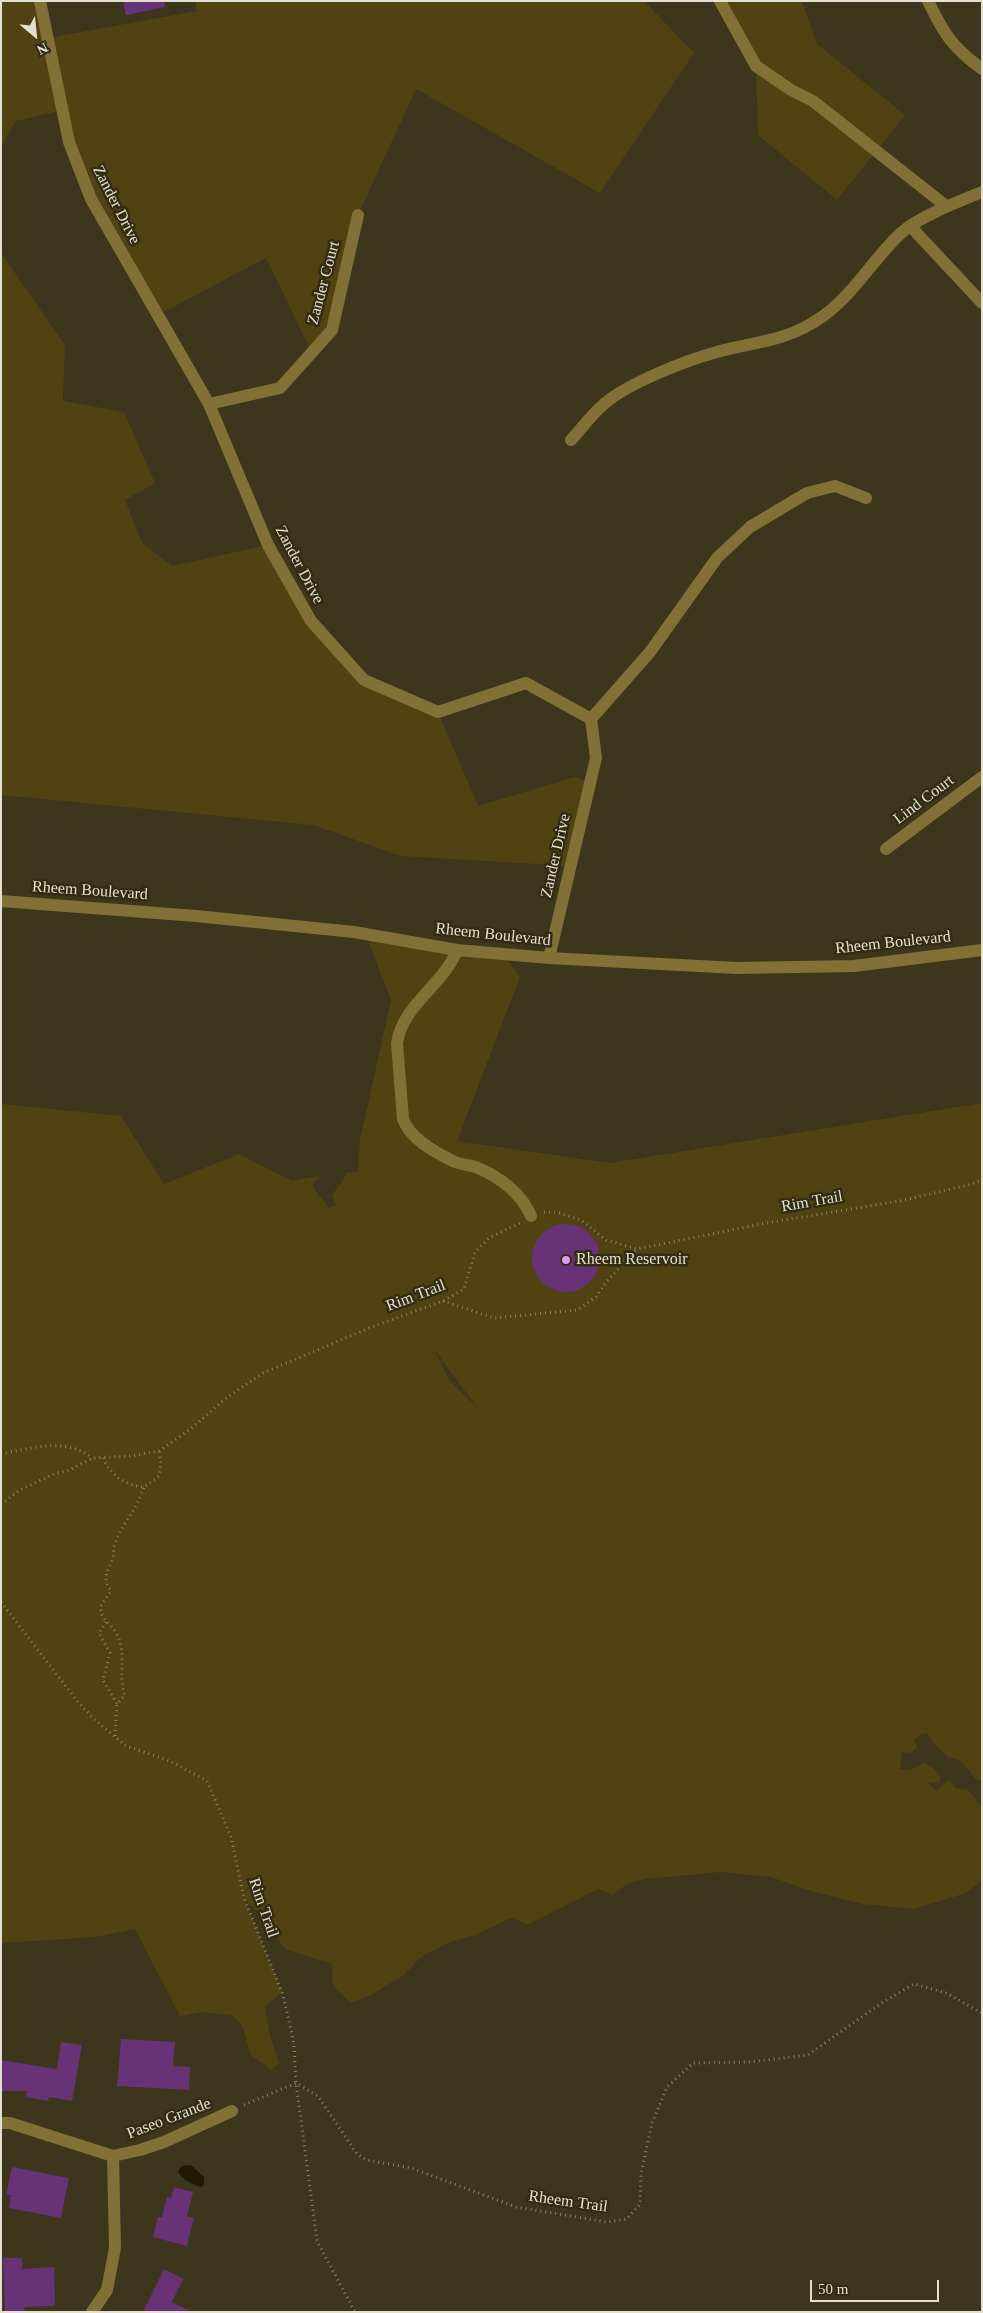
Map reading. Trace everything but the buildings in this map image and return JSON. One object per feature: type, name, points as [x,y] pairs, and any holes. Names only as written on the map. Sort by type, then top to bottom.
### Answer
[{"type":"street","name":"Zander Drive","points":[[40,1],[70,142],[91,199],[209,404],[268,545],[311,621],[364,680],[438,712],[526,683],[591,718],[596,758],[548,958]]},
{"type":"street","points":[[720,1],[756,66],[791,90],[813,101],[946,206]]},
{"type":"street","points":[[928,1],[945,36],[961,54],[982,70]]},
{"type":"street","points":[[571,440],[605,403],[644,380],[719,351],[756,345],[788,335],[815,322],[844,300],[902,232],[946,206],[982,192]]},
{"type":"street","name":"Zander Court","points":[[209,404],[280,388],[332,330],[358,215]]},
{"type":"street","points":[[911,227],[982,304]]},
{"type":"street","points":[[591,718],[650,652],[717,558],[750,527],[807,493],[835,486],[866,498]]},
{"type":"street","name":"Lind Court","points":[[886,849],[982,777]]},
{"type":"street","name":"Rheem Boulevard","points":[[1,901],[216,918],[354,932],[457,950],[548,958],[736,968],[844,966],[982,950]]},
{"type":"street","points":[[457,950],[451,965],[404,1019],[398,1033],[397,1043],[403,1119],[406,1129],[417,1139],[456,1162],[478,1168],[504,1183],[524,1201],[531,1216]]},
{"type":"street","name":"Paseo Grande","points":[[1,2124],[10,2123],[113,2156],[164,2142],[232,2111]]},
{"type":"street","points":[[92,2312],[107,2290],[115,2248],[113,2156]]},
{"type":"path","name":"Rim Trail","points":[[1,1504],[20,1490],[93,1458],[132,1456],[159,1451],[193,1427],[225,1398],[263,1373],[378,1324],[443,1302],[464,1289],[475,1252],[489,1238],[513,1228],[531,1216],[544,1212],[559,1213],[580,1220],[606,1240],[637,1249],[774,1221],[900,1201],[982,1180]]},
{"type":"path","points":[[443,1302],[494,1318],[577,1310],[596,1297],[606,1282],[637,1249]]},
{"type":"path","points":[[1,1454],[52,1444],[82,1449],[93,1458]]},
{"type":"path","points":[[117,1704],[125,1695],[121,1684],[123,1659],[117,1633],[102,1618],[100,1607],[111,1591],[106,1584],[106,1569],[113,1558],[114,1545],[139,1504],[144,1487],[158,1476],[161,1464],[159,1451]]},
{"type":"path","points":[[103,1458],[117,1477],[129,1486],[144,1487]]},
{"type":"path","name":"Rim Trail","points":[[1,1602],[78,1702],[114,1736],[126,1746],[170,1761],[207,1781],[231,1836],[244,1898],[282,1992],[294,2045],[296,2083],[317,2241],[355,2312]]},
{"type":"path","points":[[106,1622],[99,1633],[110,1653],[103,1680],[117,1704],[114,1736]]},
{"type":"path","name":"Rheem Trail","points":[[296,2083],[318,2096],[357,2154],[367,2160],[411,2168],[516,2207],[607,2222],[627,2219],[640,2204],[641,2174],[652,2124],[667,2087],[693,2063],[749,2062],[808,2055],[883,2002],[914,1984],[946,1993],[982,2013]]},
{"type":"path","points":[[232,2111],[296,2083]]},
{"type":"shaded area","points":[[1,1],[40,1],[48,38],[197,11],[195,1],[644,1],[694,53],[600,193],[416,89],[358,215],[332,330],[312,353],[266,258],[158,315],[91,199],[63,110],[16,121],[1,146]]},
{"type":"shaded area","points":[[720,1],[802,1],[817,44],[905,115],[837,200],[758,135],[756,66]]},
{"type":"shaded area","points":[[1,253],[65,345],[63,401],[124,412],[155,483],[125,500],[142,543],[172,566],[268,545],[311,621],[364,680],[438,712],[478,806],[575,777],[590,782],[570,866],[401,856],[313,825],[1,795]]},
{"type":"shaded area","points":[[366,935],[503,954],[520,977],[457,1141],[610,1163],[982,1103],[982,1781],[976,1779],[961,1761],[948,1757],[934,1744],[927,1733],[919,1735],[914,1740],[917,1747],[911,1753],[902,1752],[900,1769],[910,1770],[924,1763],[933,1767],[941,1777],[939,1784],[934,1782],[928,1783],[936,1791],[949,1780],[955,1788],[968,1790],[982,1807],[982,1881],[963,1894],[914,1909],[862,1904],[811,1891],[771,1877],[721,1872],[645,1879],[627,1884],[613,1895],[598,1889],[527,1925],[513,1917],[475,1935],[450,1942],[421,1957],[404,1975],[371,1995],[351,2003],[333,1987],[332,1964],[285,1949],[262,1916],[245,1900],[282,1992],[265,2006],[269,2032],[279,2063],[271,2070],[250,2054],[243,2027],[232,2015],[202,2012],[180,2016],[135,1929],[95,1937],[1,1943],[1,1104],[121,1116],[164,1184],[239,1154],[292,1181],[319,1176],[313,1186],[329,1208],[336,1206],[332,1195],[346,1173],[358,1171],[360,1140],[391,1000]],"holes":[[[436,1352],[477,1407],[450,1381]]]},
{"type":"shaded area","points":[[191,2165],[204,2177],[202,2187],[188,2182],[178,2172],[181,2166]]},
{"type":"place","name":"Rheem Reservoir","points":[[566,1260]]}]
